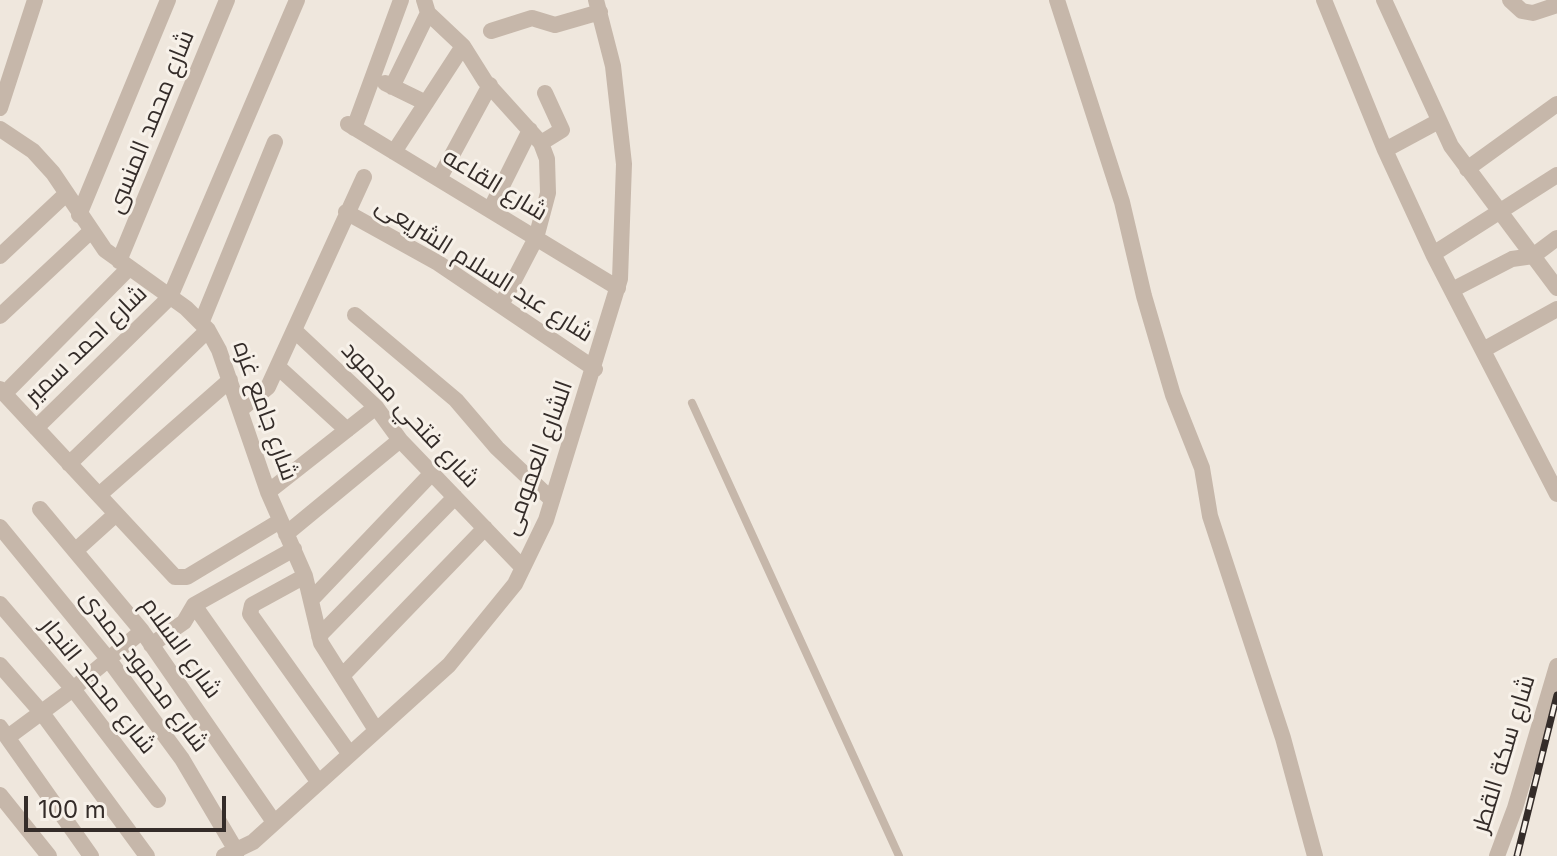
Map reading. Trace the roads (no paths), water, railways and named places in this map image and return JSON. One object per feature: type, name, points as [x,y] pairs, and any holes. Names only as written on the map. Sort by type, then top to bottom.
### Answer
[{"type":"street","points":[[0,108],[35,0]]},
{"type":"street","points":[[79,215],[168,0]]},
{"type":"street","name":"شارع محمد المنسى","points":[[124,265],[227,0]]},
{"type":"street","points":[[170,297],[297,0]]},
{"type":"street","points":[[401,0],[373,77],[426,103]]},
{"type":"street","points":[[1057,0],[1122,202],[1148,310],[1173,395],[1202,468],[1210,516],[1283,738],[1315,856]]},
{"type":"street","points":[[1324,0],[1385,150],[1433,254],[1557,494]]},
{"type":"street","points":[[1384,0],[1437,122],[1467,169],[1557,288]]},
{"type":"street","points":[[1510,0],[1522,11],[1533,13],[1557,5]]},
{"type":"street","points":[[392,87],[426,6],[463,46],[490,85],[535,137],[550,176],[536,238],[501,305]]},
{"type":"street","points":[[491,31],[532,18],[555,25],[598,6]]},
{"type":"street","name":"الشارع العمومى","points":[[228,855],[274,822],[317,780],[449,665],[515,584],[552,500],[618,288],[624,164],[613,66],[598,6]]},
{"type":"street","points":[[394,152],[463,46]]},
{"type":"street","name":"شارع القاعه","points":[[373,77],[351,126],[618,288]]},
{"type":"street","points":[[439,179],[490,85]]},
{"type":"street","points":[[490,210],[535,137],[562,130],[545,93]]},
{"type":"street","points":[[1467,169],[1557,104]]},
{"type":"street","points":[[1385,150],[1437,122]]},
{"type":"street","name":"شارع جامع غزه","points":[[0,129],[33,151],[91,231],[124,265],[205,326],[230,380],[268,492],[305,576],[319,636],[376,730]]},
{"type":"street","points":[[69,464],[205,326],[275,142]]},
{"type":"street","points":[[1433,254],[1557,175]]},
{"type":"street","points":[[240,410],[263,393],[278,367],[364,177]]},
{"type":"street","points":[[0,256],[66,194]]},
{"type":"street","name":"شارع عبد السلام الشريعى","points":[[346,212],[417,250],[595,369]]},
{"type":"street","points":[[0,316],[91,231]]},
{"type":"street","points":[[1452,290],[1518,257],[1533,256],[1557,238]]},
{"type":"street","points":[[124,265],[2,392],[179,578],[287,535]]},
{"type":"street","name":"شارع احمد سمير","points":[[36,428],[170,297]]},
{"type":"street","points":[[1483,350],[1557,309]]},
{"type":"street","points":[[355,315],[456,400],[497,448],[552,500]]},
{"type":"street","name":"شارع فتحي محمود","points":[[295,331],[376,407],[400,440],[522,567]]},
{"type":"street","points":[[278,367],[347,430]]},
{"type":"street","points":[[99,495],[230,380]]},
{"type":"street","points":[[268,492],[376,407]]},
{"type":"street","points":[[91,856],[4,732],[42,713],[109,660],[146,638],[186,620],[194,605],[287,535],[400,440]]},
{"type":"street","points":[[312,599],[432,473]]},
{"type":"street","points":[[319,636],[455,497]]},
{"type":"street","name":"شارع السلام","points":[[40,509],[146,638],[274,822]]},
{"type":"street","points":[[75,551],[116,514]]},
{"type":"street","name":"شارع محمود حمدى","points":[[0,527],[109,660],[182,759],[228,855]]},
{"type":"street","points":[[342,676],[485,528]]},
{"type":"street","points":[[305,576],[252,605],[250,614],[349,753]]},
{"type":"street","name":"شارع محمد النجار","points":[[0,604],[73,689],[158,800]]},
{"type":"street","points":[[194,605],[317,780]]},
{"type":"street","points":[[0,665],[42,713],[147,856]]},
{"type":"street","name":"شارع سكة القطر","points":[[1497,856],[1515,808],[1557,666]]},
{"type":"street","points":[[0,795],[49,856]]},
{"type":"lane","points":[[692,403],[899,856]]},
{"type":"railway","points":[[1517,856],[1557,695]]}]
